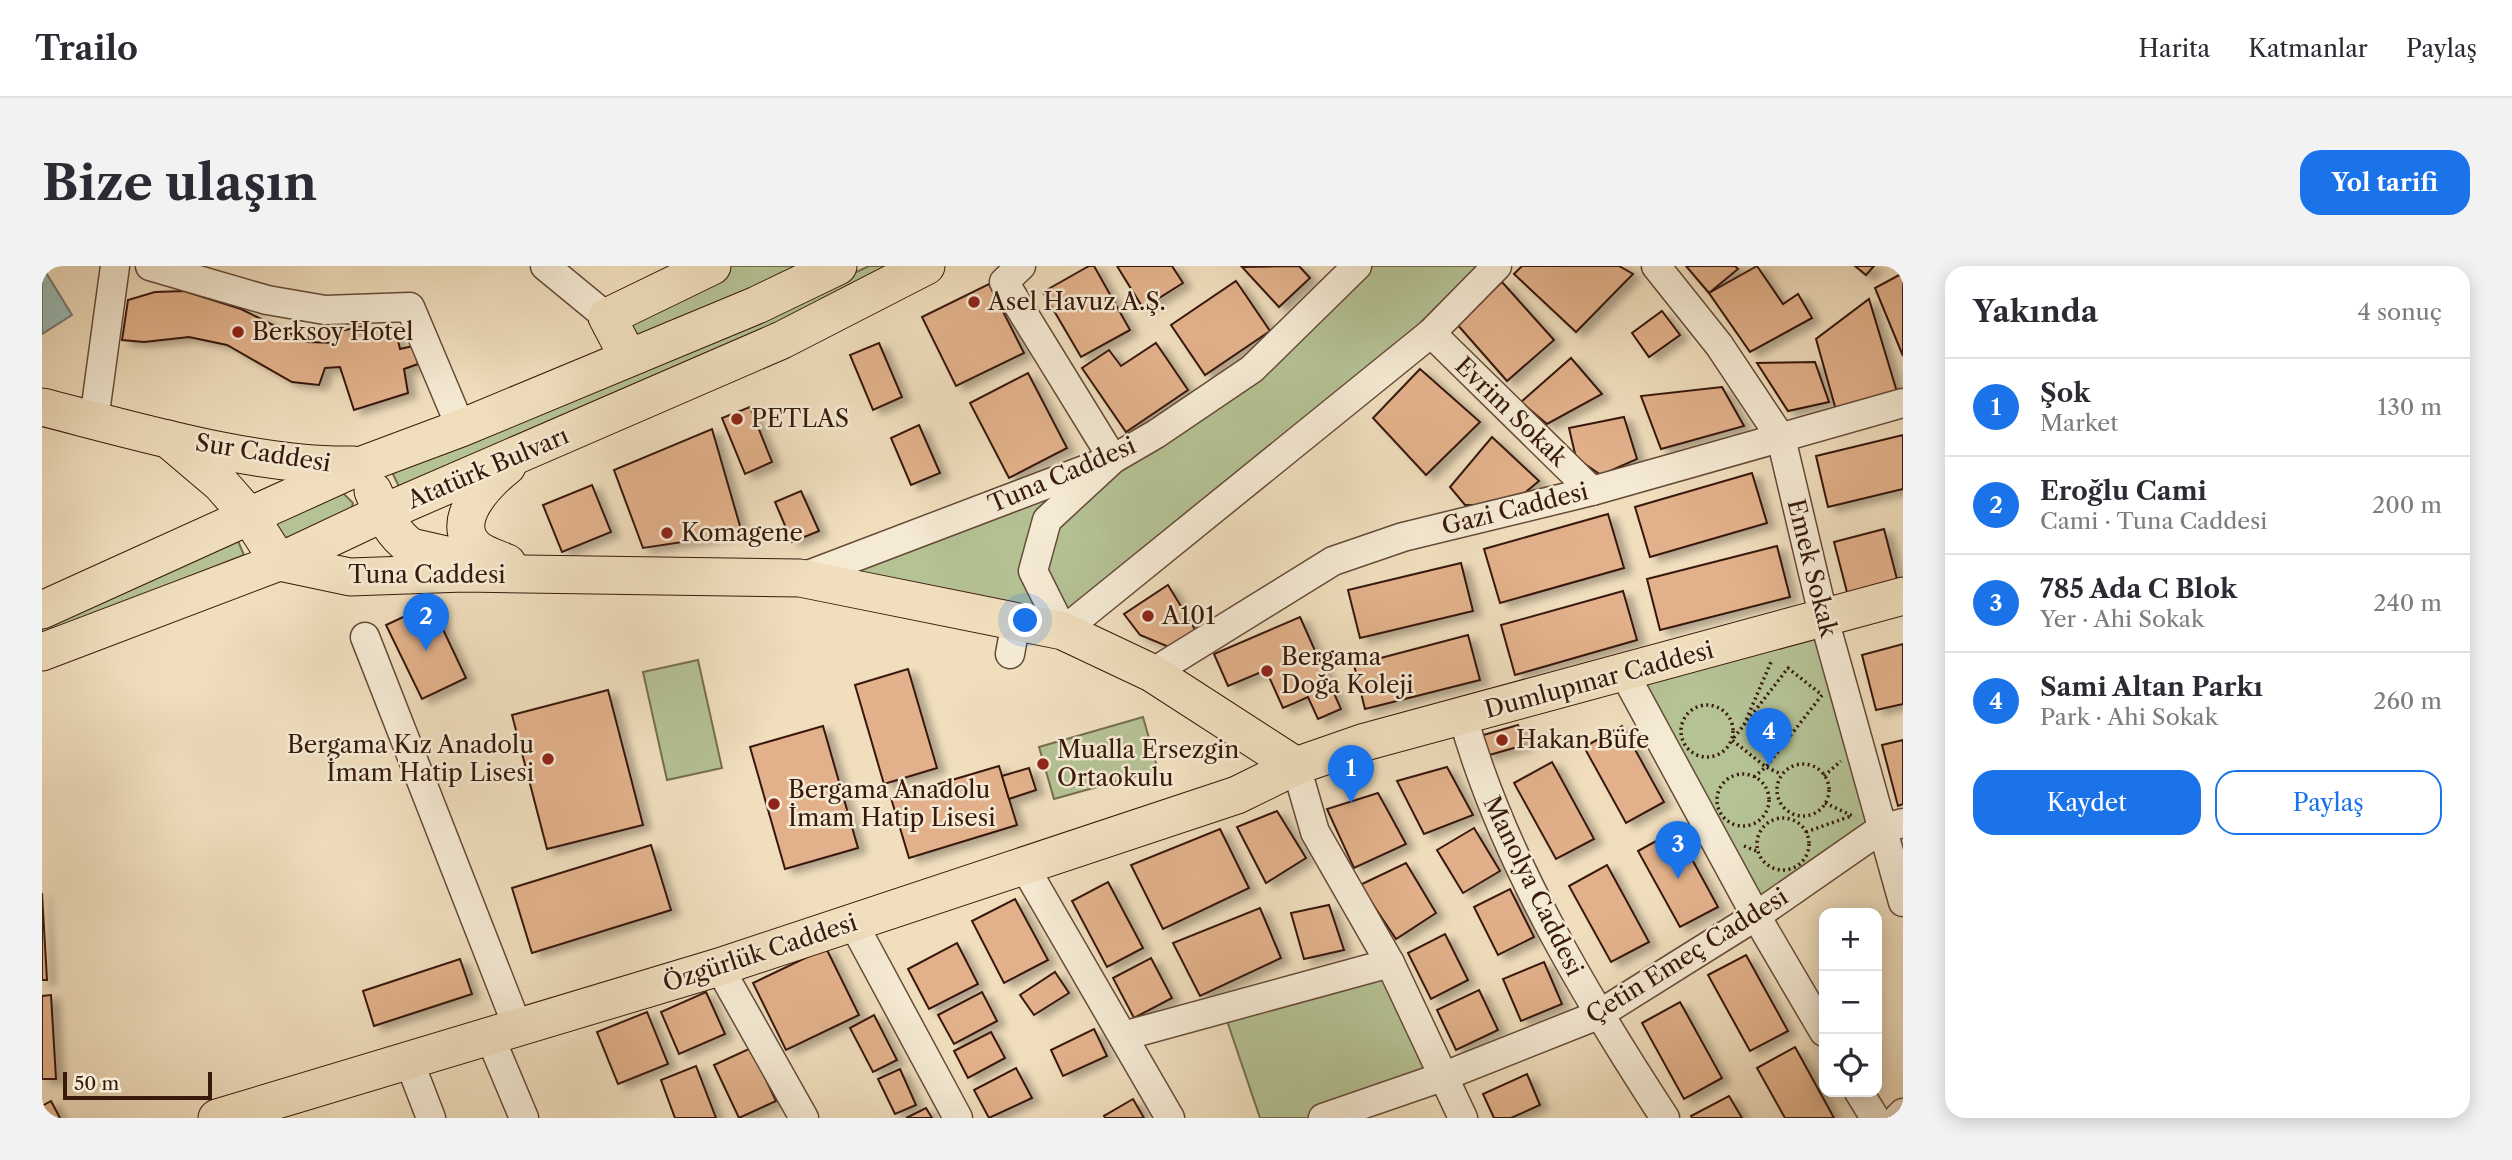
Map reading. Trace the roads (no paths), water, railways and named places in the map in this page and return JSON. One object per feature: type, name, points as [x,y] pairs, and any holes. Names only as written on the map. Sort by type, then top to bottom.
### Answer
[{"type":"main road","points":[[628,357],[607,317],[712,266]]},
{"type":"main road","name":"Atatürk Bulvarı","points":[[42,610],[362,465],[461,428],[757,305],[838,266]]},
{"type":"main road","name":"Atatürk Bulvarı","points":[[42,652],[279,562],[383,513],[782,340],[926,266]]},
{"type":"main road","name":"Sur Caddesi","points":[[42,407],[165,436],[316,466],[362,465]]},
{"type":"main road","name":"Sur Caddesi","points":[[165,436],[221,484],[250,517],[279,562]]},
{"type":"main road","points":[[529,449],[488,481],[472,502],[468,533],[476,548],[534,576]]},
{"type":"main road","name":"Tuna Caddesi","points":[[362,465],[383,513],[396,534],[411,547],[534,576]]},
{"type":"main road","name":"Tuna Caddesi","points":[[279,562],[349,577],[464,573],[800,578],[1013,638],[1063,631],[1152,673],[1296,766]]},
{"type":"main road","name":"Dumlupınar Caddesi","points":[[1296,766],[1365,742],[1903,596]]},
{"type":"main road","name":"Özgürlük Caddesi","points":[[222,1117],[504,1033],[672,969],[853,923],[1237,795],[1296,766]]},
{"type":"street","points":[[94,420],[115,266]]},
{"type":"street","points":[[150,266],[267,300],[325,310],[410,307],[461,428]]},
{"type":"street","points":[[545,266],[607,317]]},
{"type":"street","points":[[1021,266],[1004,282],[1113,459],[1047,520],[1033,571],[1063,631],[1431,333],[1497,266]]},
{"type":"street","name":"Tuna Caddesi","points":[[800,578],[1113,459],[1252,369],[1357,266]]},
{"type":"street","name":"Emek Sokak","points":[[1656,266],[1719,345],[1781,438],[1824,619],[1892,826],[1903,902]]},
{"type":"street","name":"Evrim Sokak","points":[[1431,333],[1592,491]]},
{"type":"street","name":"Gazi Caddesi","points":[[1152,673],[1333,561],[1403,537],[1592,491],[1903,403]]},
{"type":"street","points":[[365,637],[416,741],[504,1033],[524,1118]]},
{"type":"street","points":[[1624,673],[1756,916],[1819,1023]]},
{"type":"street","name":"Manolya Caddesi","points":[[1463,717],[1485,791],[1598,1015],[1665,1118]]},
{"type":"street","points":[[1296,766],[1315,832],[1390,963],[1463,1118]]},
{"type":"street","name":"Çetin Emeç Caddesi","points":[[1323,1118],[1442,1077],[1598,1015],[1756,916],[1892,826]]},
{"type":"street","points":[[1024,866],[1170,1118]]},
{"type":"street","points":[[853,923],[958,1118]]},
{"type":"street","points":[[737,952],[798,1116]]},
{"type":"street","points":[[1123,1036],[1390,963]]},
{"type":"street","points":[[409,1061],[431,1118]]},
{"type":"street","points":[[1862,1097],[1875,1118]]},
{"type":"street","points":[[1898,1118],[1903,1113]]},
{"type":"water","points":[[42,266],[72,315],[42,334]]},
{"type":"place","name":"Asel Havuz A.Ş.","points":[[974,302]]},
{"type":"place","name":"Berksoy Hotel","points":[[238,332]]},
{"type":"place","name":"PETLAS","points":[[737,419]]},
{"type":"place","name":"Komagene","points":[[667,533]]},
{"type":"place","name":"A101","points":[[1148,616]]},
{"type":"place","name":"Eroğlu Cami","points":[[426,651]]},
{"type":"place","name":"Bergama Doğa Koleji","points":[[1267,671]]},
{"type":"place","name":"Hakan Büfe","points":[[1502,740]]},
{"type":"place","name":"Bergama Kız Anadolu İmam Hatip Lisesi","points":[[548,759]]},
{"type":"place","name":"Mualla Ersezgin Ortaokulu","points":[[1043,764]]},
{"type":"place","name":"Sami Altan Parkı","points":[[1769,766]]},
{"type":"place","name":"Şok","points":[[1351,803]]},
{"type":"place","name":"Bergama Anadolu İmam Hatip Lisesi","points":[[774,804]]},
{"type":"place","name":"785 Ada C Blok","points":[[1678,879]]}]
